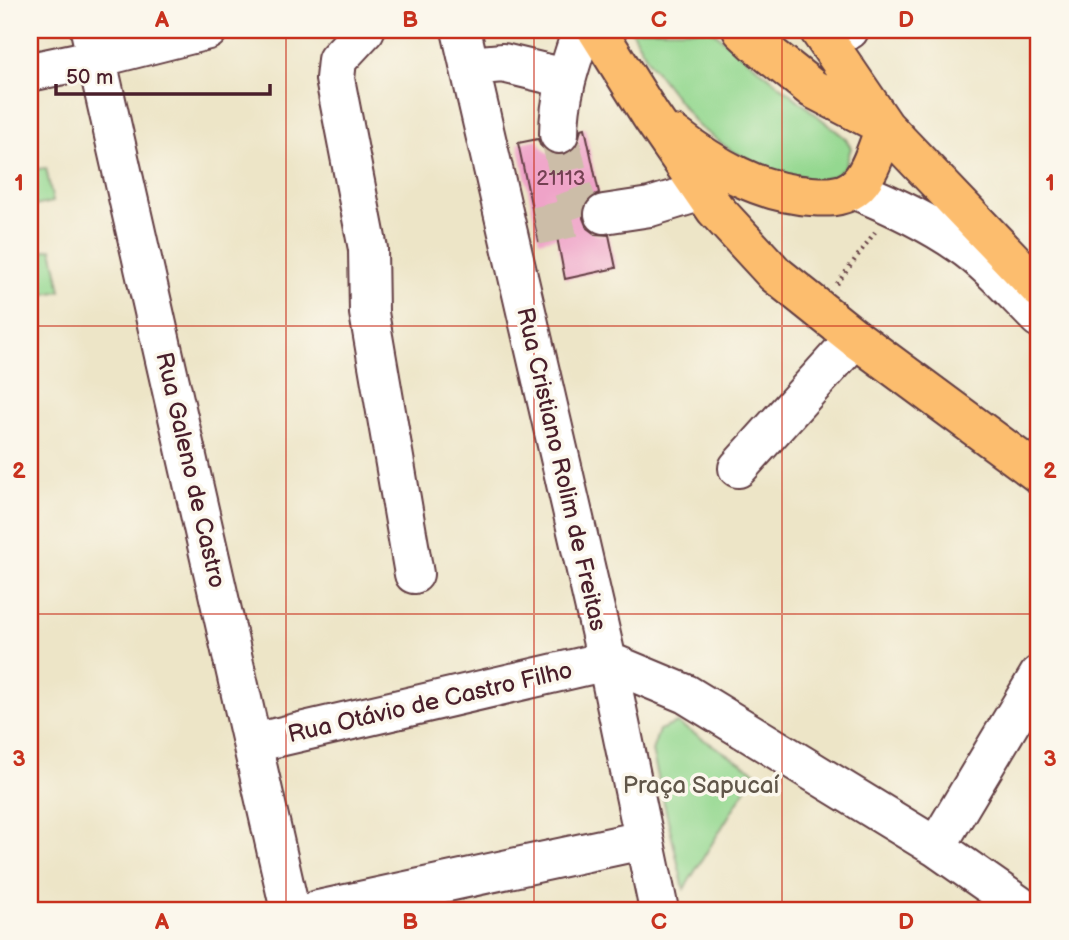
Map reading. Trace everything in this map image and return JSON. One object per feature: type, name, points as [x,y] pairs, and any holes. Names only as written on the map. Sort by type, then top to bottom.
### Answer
[{"type":"highway","points":[[597,30],[651,116],[715,209],[775,274],[855,338],[1039,474]]},
{"type":"highway","points":[[742,30],[813,89],[885,127]]},
{"type":"highway","points":[[831,33],[885,127],[1039,288]]},
{"type":"highway","points":[[651,116],[699,155],[746,181],[790,195],[831,197],[853,189],[870,166],[885,127]]},
{"type":"street","points":[[30,72],[93,44],[208,30]]},
{"type":"street","points":[[365,30],[337,60],[335,79],[368,249],[369,313],[414,574]]},
{"type":"street","name":"Rua Cristiano Rolim de Freitas","points":[[461,30],[469,66],[521,228],[659,910]]},
{"type":"street","points":[[559,134],[559,112],[565,78],[582,30]]},
{"type":"street","name":"Rua Galeno de Castro","points":[[93,44],[290,910]]},
{"type":"street","points":[[469,66],[503,63],[565,78]]},
{"type":"street","points":[[853,189],[888,203],[961,244],[1039,318]]},
{"type":"street","points":[[604,214],[650,207],[702,191]]},
{"type":"street","points":[[738,468],[855,338]]},
{"type":"street","points":[[607,661],[687,694],[936,848],[1026,910]]},
{"type":"street","name":"Rua Otávio de Castro Filho","points":[[253,743],[607,661]]},
{"type":"street","points":[[936,848],[1039,675]]},
{"type":"street","points":[[318,910],[643,840]]},
{"type":"green space","points":[[631,30],[711,30],[845,138],[851,148],[845,167],[834,176],[814,181],[785,177],[732,151],[698,126],[651,65]]},
{"type":"green space","points":[[46,168],[53,202],[30,207],[30,170]]},
{"type":"green space","points":[[52,249],[61,291],[30,297],[30,254]]},
{"type":"green space","name":"Praça Sapucaí","points":[[677,723],[756,772],[684,889],[652,751],[659,730]]},
{"type":"building","points":[[585,128],[599,193],[590,197],[584,205],[583,218],[587,228],[595,234],[609,235],[616,268],[565,279],[557,237],[539,241],[518,143],[538,139],[547,152],[559,156],[570,153],[577,146],[581,129]]},
{"type":"tunnel","points":[[559,134],[570,182],[582,216]]},
{"type":"tunnel","points":[[536,226],[604,214]]}]
